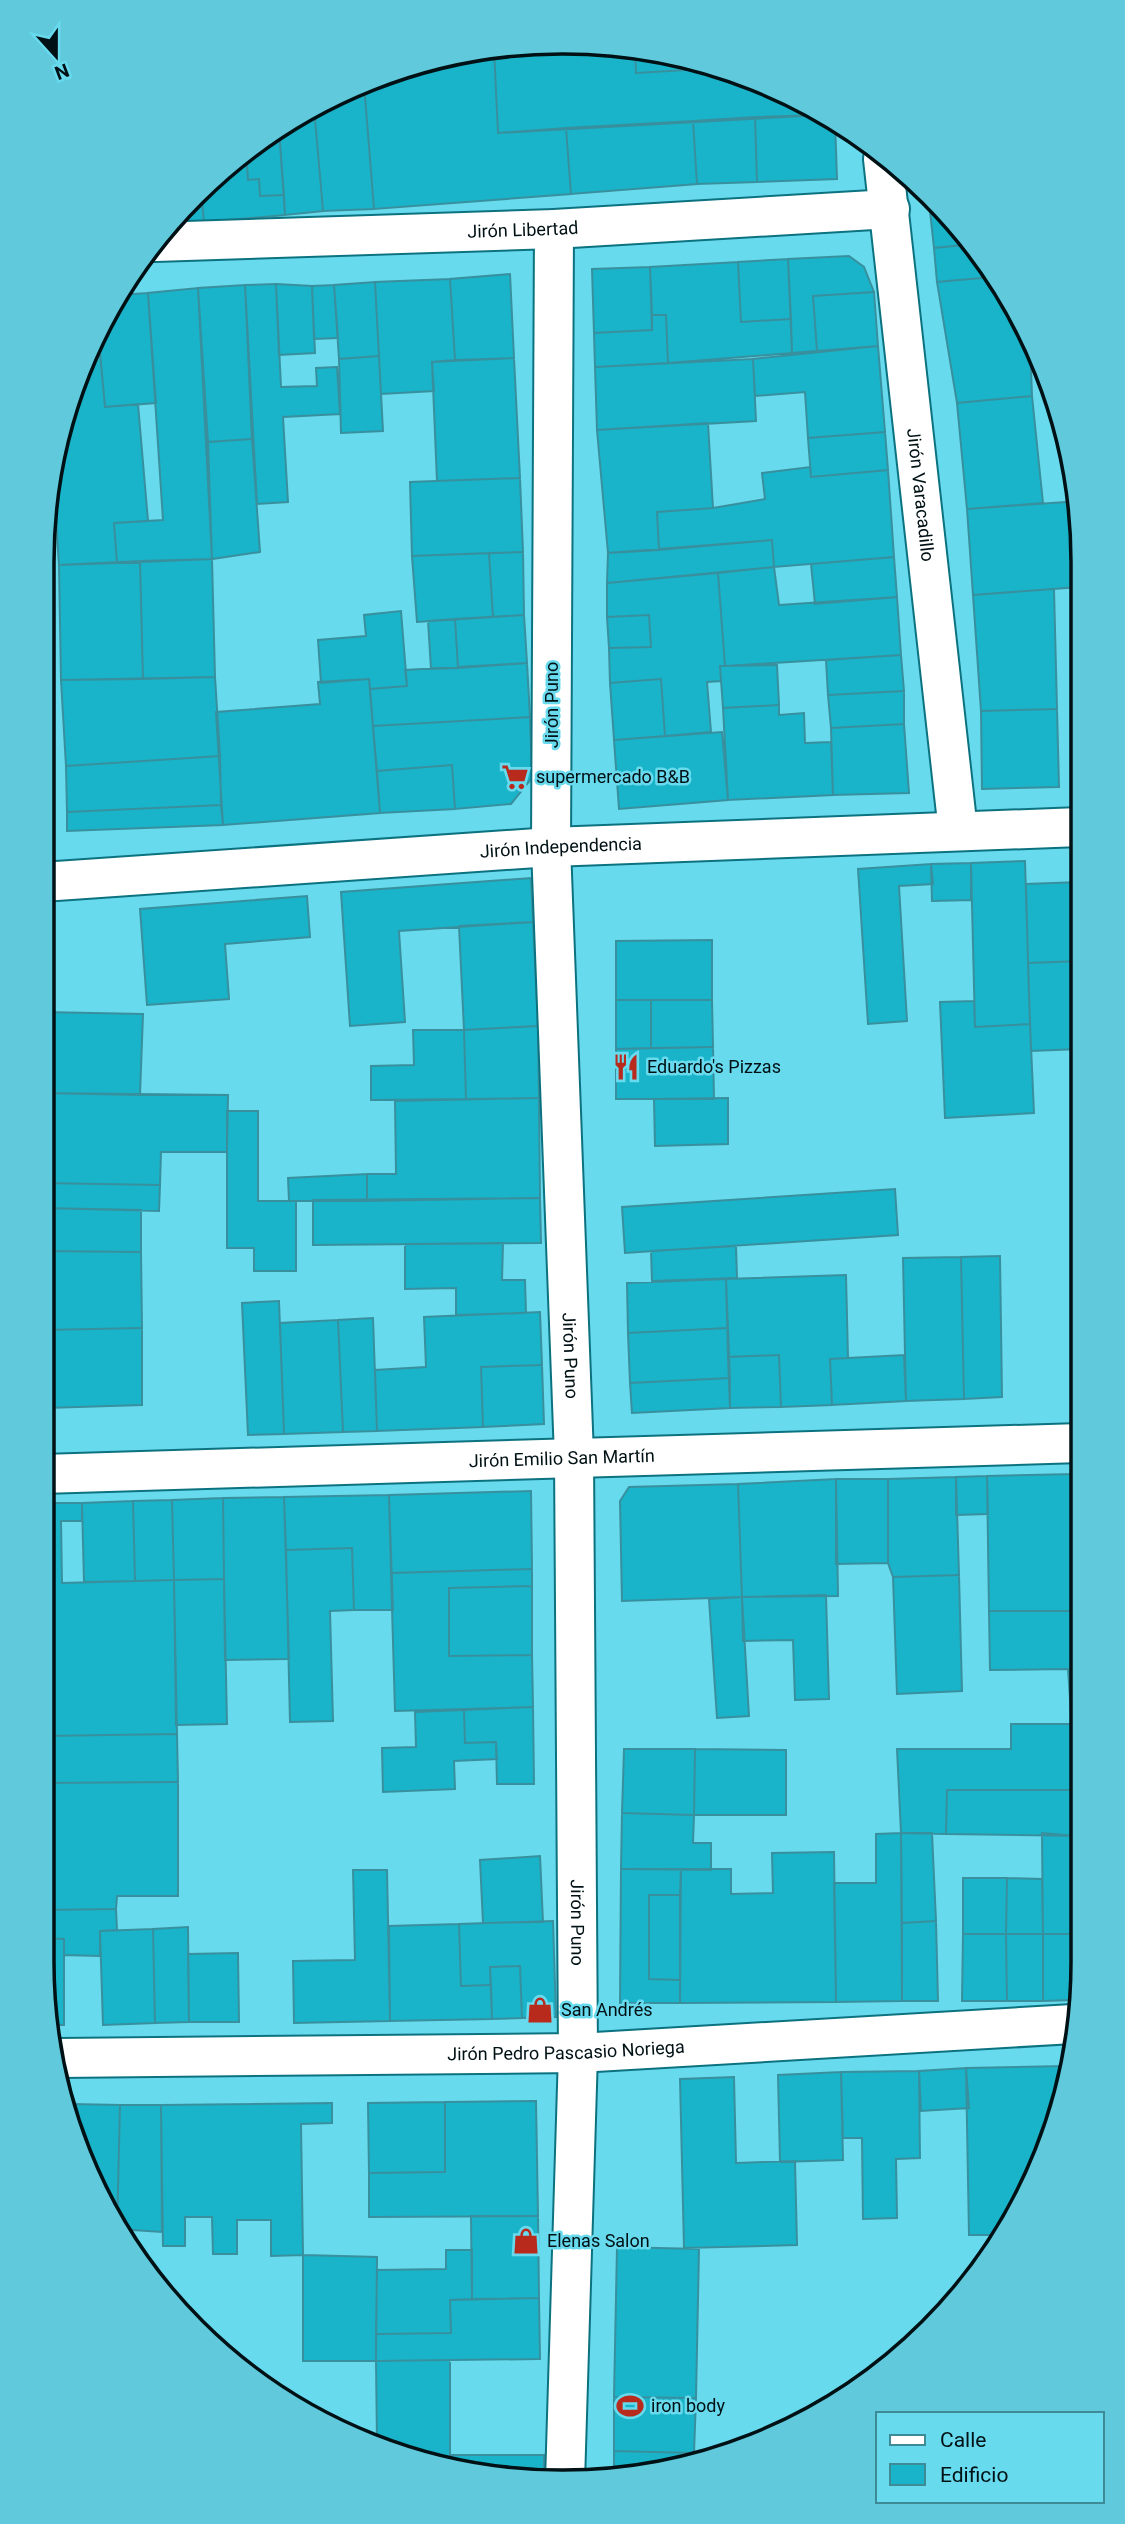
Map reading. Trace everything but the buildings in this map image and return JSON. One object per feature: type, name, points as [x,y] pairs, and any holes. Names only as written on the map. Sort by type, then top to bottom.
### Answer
[{"type":"street","name":"Jirón Varacadillo","points":[[884,169],[958,831]]},
{"type":"street","name":"Jirón Libertad","points":[[168,242],[554,229],[890,208]]},
{"type":"street","name":"Jirón Puno","points":[[554,229],[551,847],[574,1456],[578,2053],[565,2470]]},
{"type":"street","name":"Jirón Independencia","points":[[54,880],[551,847],[1071,827]]},
{"type":"street","name":"Jirón Emilio San Martín","points":[[54,1474],[1071,1443]]},
{"type":"street","name":"Jirón Pedro Pascasio Noriega","points":[[64,2058],[578,2053],[1066,2024]]},
{"type":"place","name":"supermercado B&B","points":[[515,777]]},
{"type":"place","name":"Eduardo's Pizzas","points":[[626,1067]]},
{"type":"place","name":"San Andrés","points":[[540,2010]]},
{"type":"place","name":"Elenas Salon","points":[[526,2241]]},
{"type":"place","name":"iron body","points":[[630,2406]]}]
